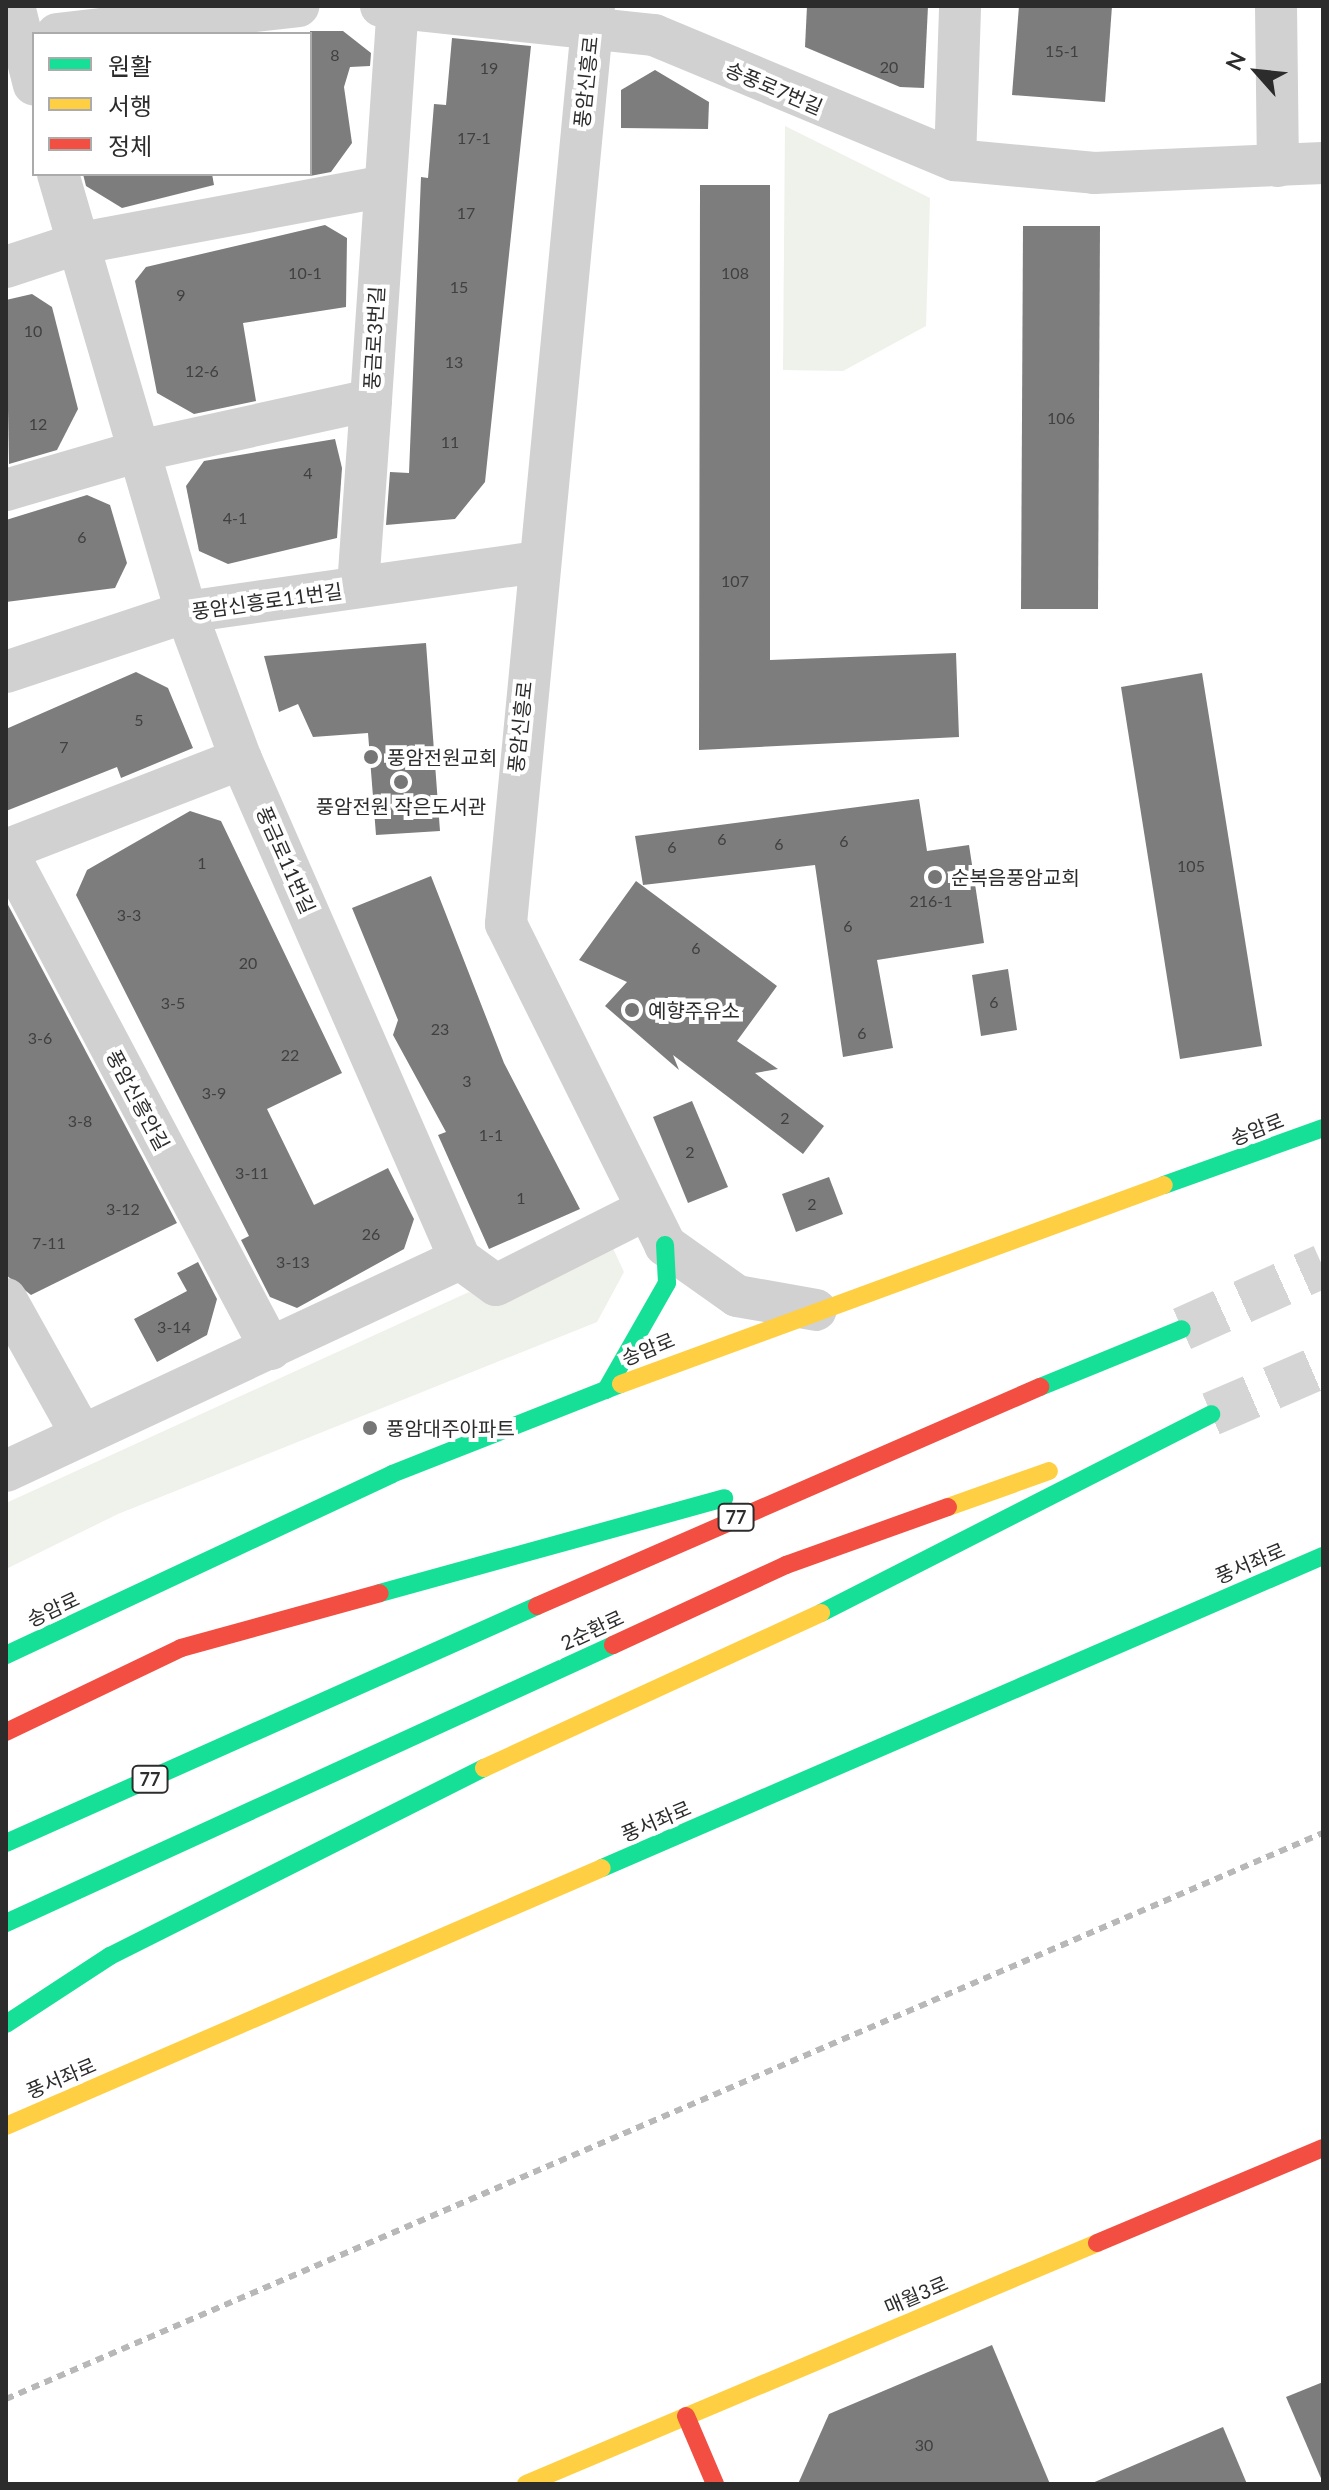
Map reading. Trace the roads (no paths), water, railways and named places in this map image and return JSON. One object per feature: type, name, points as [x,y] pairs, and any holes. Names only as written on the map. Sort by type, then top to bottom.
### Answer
[{"type":"main road","name":"송암로","points":[[6,1655],[392,1474],[816,1310],[1323,1128]]},
{"type":"main road","points":[[606,1390],[667,1283],[656,1227]]},
{"type":"main road","name":"77","points":[[6,1843],[865,1459],[1182,1329]]},
{"type":"main road","name":"2순환로","points":[[6,1923],[786,1565],[1211,1414],[854,1598],[411,1803],[110,1956],[6,2024]]},
{"type":"main road","points":[[6,1732],[181,1648],[865,1459]]},
{"type":"main road","name":"풍서좌로","points":[[6,2126],[1323,1556]]},
{"type":"main road","name":"매월3로","points":[[526,2484],[1323,2148]]},
{"type":"main road","points":[[686,2416],[715,2484]]},
{"type":"street","points":[[32,72],[26,32],[298,6]]},
{"type":"street","points":[[955,160],[960,6]]},
{"type":"street","points":[[1276,6],[1278,166]]},
{"type":"street","name":"송풍로7번길","points":[[392,7],[593,15],[654,35],[955,160],[1094,173],[1323,163]]},
{"type":"street","name":"풍금로3번길","points":[[143,450],[371,400],[392,7]]},
{"type":"street","name":"풍암신흥로","points":[[593,15],[536,562],[506,924],[656,1227],[737,1296],[816,1310]]},
{"type":"street","name":"풍금로11번길","points":[[59,176],[76,244],[143,450],[186,612],[241,759],[460,1259]]},
{"type":"street","points":[[6,267],[76,244],[381,187]]},
{"type":"street","points":[[358,587],[371,400]]},
{"type":"street","points":[[6,490],[143,450]]},
{"type":"street","name":"풍암신흥로11번길","points":[[6,672],[186,612],[536,562]]},
{"type":"street","name":"풍암신흥안길","points":[[241,759],[6,850],[271,1349]]},
{"type":"street","points":[[6,1471],[460,1259],[496,1285],[656,1227]]},
{"type":"street","points":[[6,1299],[81,1434]]},
{"type":"tunnel","points":[[1182,1329],[1323,1266]]},
{"type":"tunnel","points":[[1211,1414],[1323,1366]]},
{"type":"railway","points":[[6,2399],[1323,1833]]},
{"type":"place","name":"풍암전원교회","points":[[371,757]]},
{"type":"place","name":"풍암전원 작은도서관","points":[[401,782]]},
{"type":"place","name":"순복음풍암교회","points":[[935,877]]},
{"type":"place","name":"예향주유소","points":[[632,1010]]},
{"type":"place","name":"풍암대주아파트","points":[[370,1428]]}]
